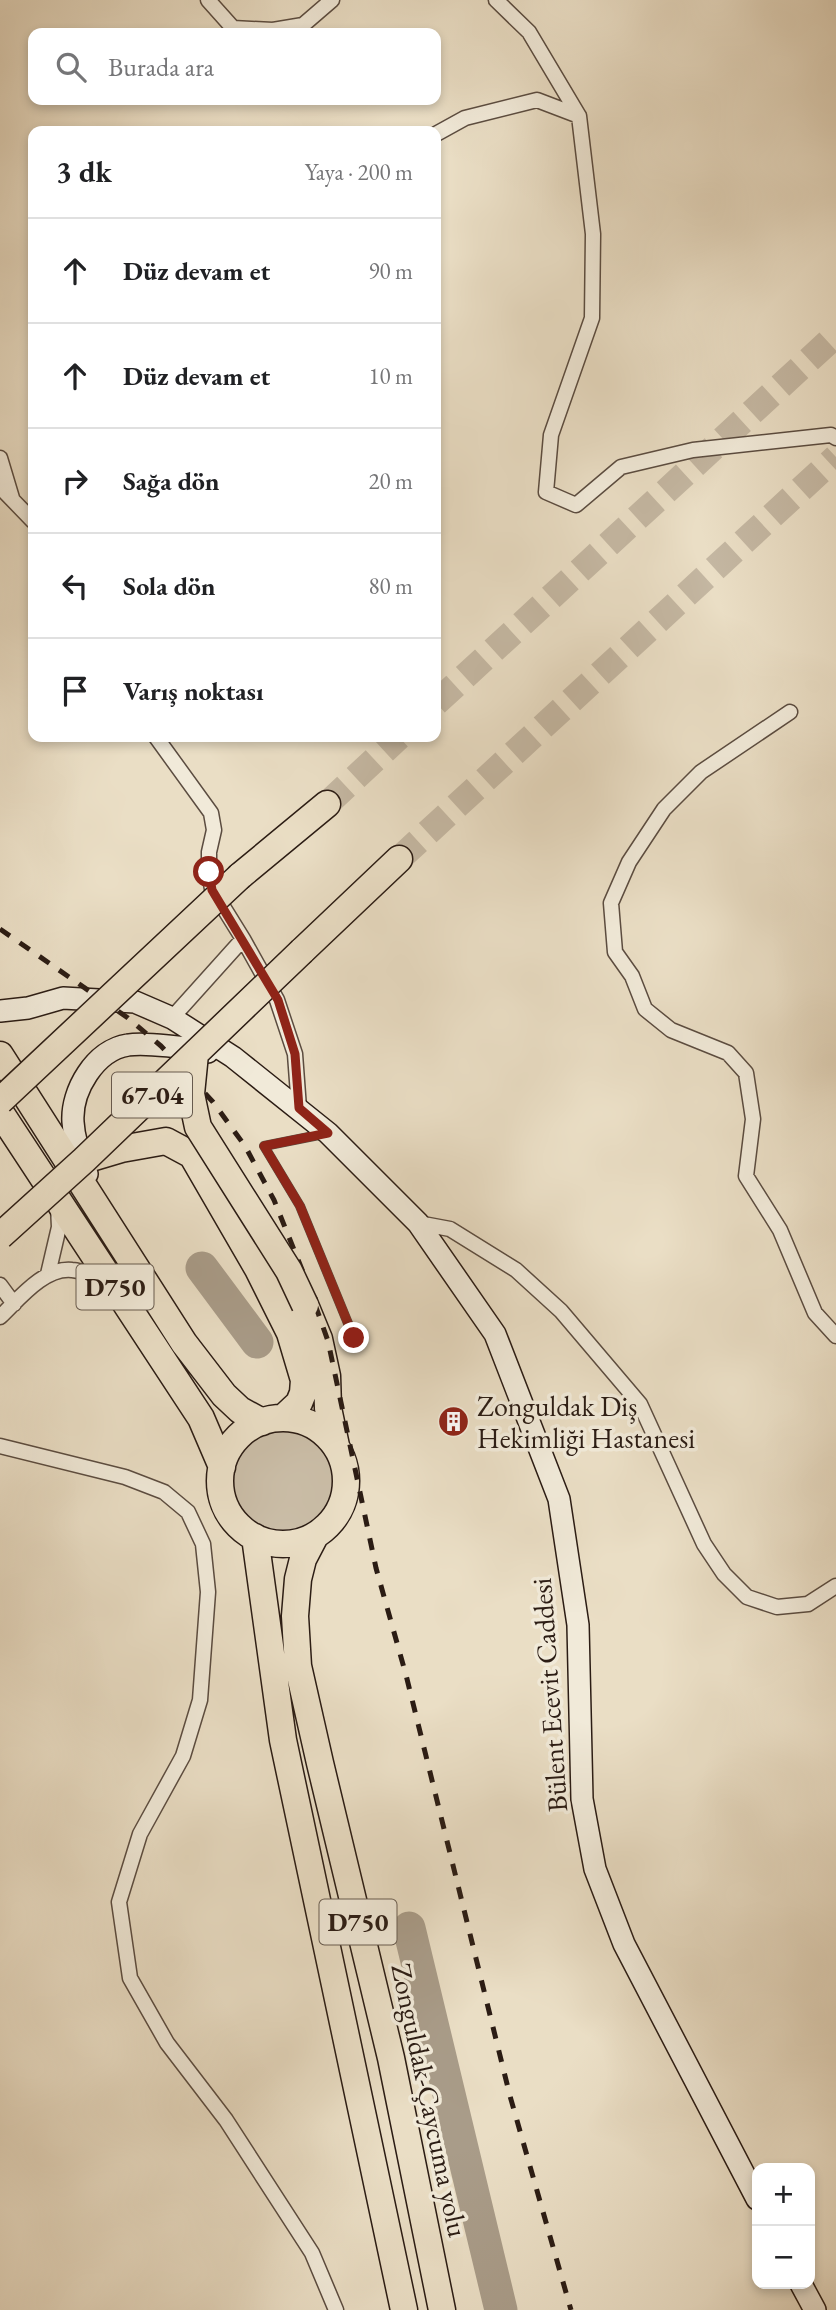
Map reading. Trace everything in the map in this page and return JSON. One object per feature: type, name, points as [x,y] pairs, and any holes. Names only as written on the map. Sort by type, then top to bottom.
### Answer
[{"type":"highway","points":[[0,1101],[240,876],[327,804]]},
{"type":"highway","name":"67-04","points":[[0,1236],[84,1160],[399,859]]},
{"type":"highway","points":[[195,1054],[191,1094],[198,1126],[289,1271],[305,1305],[319,1339],[336,1446]]},
{"type":"highway","name":"D750","points":[[0,1055],[184,1343],[224,1395],[240,1410],[272,1420],[304,1421],[322,1431],[336,1446],[345,1465],[346,1486],[342,1506],[331,1523],[315,1536]]},
{"type":"highway","name":"D750","points":[[0,1112],[201,1418],[222,1467],[220,1488],[226,1508],[238,1525],[255,1538],[283,1740],[404,2310]]},
{"type":"highway","points":[[84,1160],[121,1149],[166,1141],[192,1154],[258,1269],[290,1333],[302,1370],[303,1394],[299,1403],[272,1420],[244,1432],[230,1448],[222,1467]]},
{"type":"highway","points":[[255,1538],[275,1544],[295,1543],[315,1536]]},
{"type":"highway","name":"Zonguldak-Çaycuma yolu","points":[[315,1536],[303,1559],[298,1579],[295,1616],[298,1666],[391,2058],[442,2310]]},
{"type":"main road","name":"Bülent Ecevit Caddesi","points":[[0,1011],[28,1008],[63,998],[135,1002],[172,1017],[233,1057],[328,1133],[418,1223],[495,1334],[559,1499],[578,1625],[582,1799],[596,1869],[624,1944],[752,2189]]},
{"type":"main road","points":[[99,1209],[74,1138],[72,1119],[78,1092],[88,1071],[104,1056],[127,1045],[189,1048],[233,1057]]},
{"type":"main road","points":[[804,2289],[815,2310]]},
{"type":"street","points":[[208,0],[233,28]]},
{"type":"street","points":[[285,28],[303,25],[332,0]]},
{"type":"street","points":[[496,0],[529,32],[579,117],[593,234],[592,318],[551,435],[546,492],[576,505],[621,467],[693,450],[831,435],[836,438]]},
{"type":"street","points":[[441,131],[465,118],[537,100],[579,117]]},
{"type":"street","points":[[0,458],[13,499]]},
{"type":"street","points":[[0,487],[28,516]]},
{"type":"street","points":[[790,712],[701,772],[664,809],[629,862],[611,902],[615,952],[632,976],[645,1009],[671,1030],[728,1053],[746,1073],[753,1119],[746,1176],[780,1230],[815,1313],[836,1336]]},
{"type":"street","points":[[160,742],[211,813],[214,830],[209,852],[212,890],[278,1000],[295,1054],[299,1108]]},
{"type":"street","points":[[172,1017],[243,939]]},
{"type":"street","points":[[48,1274],[59,1227],[58,1200]]},
{"type":"street","points":[[418,1223],[450,1229],[516,1270],[561,1311],[640,1404],[704,1544],[724,1574],[747,1597],[778,1606],[807,1604],[836,1586]]},
{"type":"street","points":[[0,1317],[48,1274],[70,1269],[87,1273],[115,1287]]},
{"type":"street","points":[[0,1285],[14,1304]]},
{"type":"street","points":[[0,1446],[125,1477],[164,1492],[188,1512],[203,1545],[208,1592],[200,1700],[183,1756],[140,1834],[119,1902],[130,1978],[167,2043],[226,2120],[312,2253],[336,2310]]},
{"type":"lane","points":[[328,1133],[264,1146],[300,1206],[354,1338]]},
{"type":"shaded area","points":[[283,1423],[305,1427],[324,1440],[337,1459],[341,1481],[337,1503],[324,1522],[305,1535],[283,1539],[261,1535],[242,1522],[229,1503],[225,1481],[229,1459],[242,1440],[261,1427]]},
{"type":"waterway","points":[[202,1268],[257,1342]]},
{"type":"waterway","points":[[409,1928],[501,2310]]},
{"type":"tunnel","points":[[441,698],[836,335]]},
{"type":"tunnel","points":[[399,859],[836,457]]},
{"type":"tunnel","points":[[327,804],[394,742]]},
{"type":"railway","points":[[0,929],[128,1018],[161,1046],[213,1102],[245,1146],[274,1200],[328,1341],[376,1568],[406,1675],[510,2096],[571,2310]]},
{"type":"place","name":"Zonguldak Diş Hekimliği Hastanesi","points":[[454,1422]]},
{"type":"route","points":[[209,872],[212,890],[278,1000],[295,1054],[299,1108],[328,1133],[264,1146],[300,1206],[354,1338]]}]
